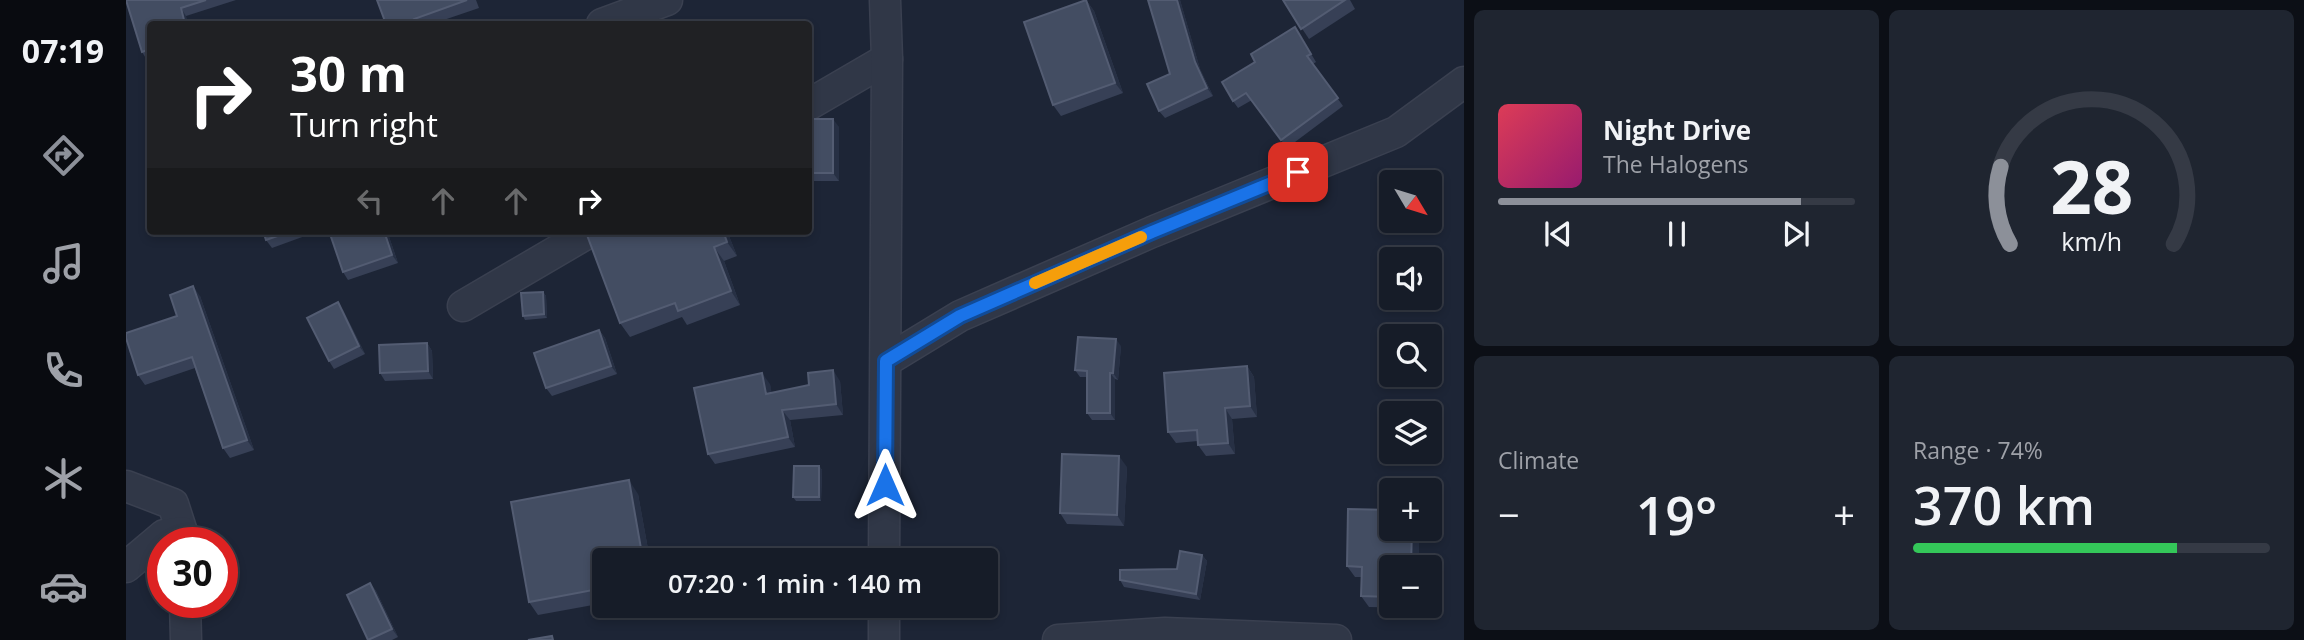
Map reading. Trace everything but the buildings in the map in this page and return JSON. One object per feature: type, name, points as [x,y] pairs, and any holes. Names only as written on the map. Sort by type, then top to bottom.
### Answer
[{"type":"street","points":[[610,21],[667,0]]},
{"type":"street","points":[[884,548],[885,0]]},
{"type":"street","points":[[812,103],[887,59]]},
{"type":"street","points":[[886,361],[960,316],[1165,227],[1396,132],[1464,82]]},
{"type":"street","points":[[463,306],[584,235]]},
{"type":"street","points":[[126,486],[173,504],[179,527]]},
{"type":"street","points":[[126,567],[147,549]]},
{"type":"street","points":[[185,618],[186,640]]},
{"type":"street","points":[[884,618],[884,640]]},
{"type":"street","points":[[1058,640],[1165,633],[1336,640]]},
{"type":"slow traffic","points":[[1035,283],[1141,237]]},
{"type":"route","points":[[885,485],[886,361],[960,316],[1298,172]]}]
